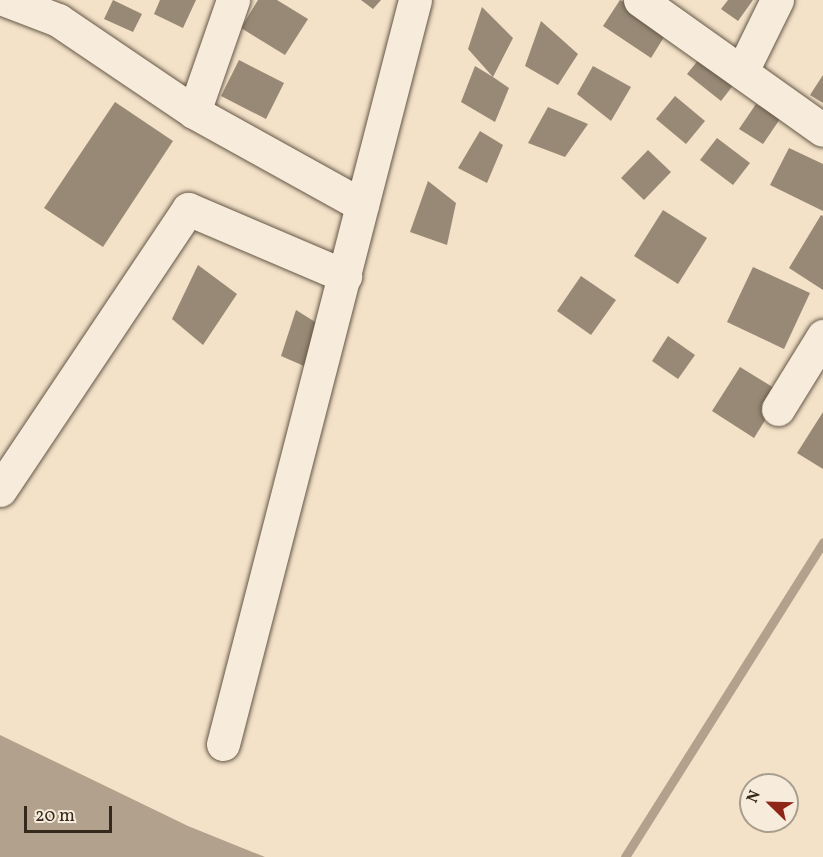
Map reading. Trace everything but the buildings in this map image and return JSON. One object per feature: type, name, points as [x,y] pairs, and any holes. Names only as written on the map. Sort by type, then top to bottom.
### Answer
[{"type":"street","points":[[6,0],[62,10],[194,112],[362,205]]},
{"type":"street","points":[[194,112],[233,0]]},
{"type":"street","points":[[223,744],[414,0]]},
{"type":"street","points":[[640,0],[743,69],[823,130]]},
{"type":"street","points":[[743,69],[777,0]]},
{"type":"street","points":[[0,490],[188,209],[345,276]]},
{"type":"street","points":[[778,409],[823,336]]},
{"type":"shaded area","points":[[0,735],[188,826],[265,857],[0,857]]},
{"type":"waterway","points":[[625,857],[823,542]]}]
